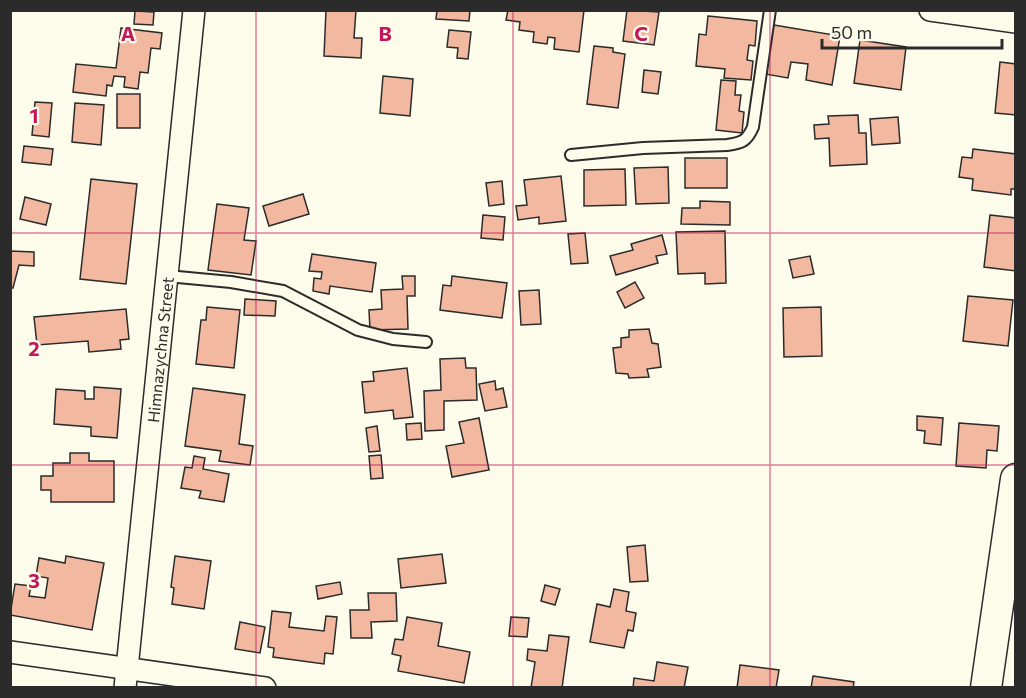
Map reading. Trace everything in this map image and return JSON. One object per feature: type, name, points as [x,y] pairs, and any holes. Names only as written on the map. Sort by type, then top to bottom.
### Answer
[{"type":"main road","points":[[986,687],[1016,479]]},
{"type":"street","name":"Himnazychna Street","points":[[126,677],[194,10]]},
{"type":"street","points":[[930,10],[1016,22]]},
{"type":"street","points":[[10,651],[126,677],[265,687]]},
{"type":"lane","points":[[571,154],[738,144],[748,137],[753,127],[770,10]]},
{"type":"lane","points":[[167,276],[231,282],[283,291],[358,330],[393,339],[426,342]]},
{"type":"building","points":[[326,10],[356,10],[354,38],[362,38],[361,58],[324,56]]},
{"type":"building","points":[[437,10],[470,10],[469,21],[436,19]]},
{"type":"building","points":[[508,10],[584,10],[579,52],[554,49],[555,38],[548,37],[547,44],[533,42],[534,32],[519,30],[520,22],[506,20]]},
{"type":"building","points":[[627,10],[659,12],[654,45],[623,41]]},
{"type":"building","points":[[135,11],[154,12],[153,25],[134,24]]},
{"type":"building","points":[[708,16],[757,21],[755,46],[749,45],[747,60],[753,61],[751,80],[724,78],[725,69],[696,66],[699,34],[706,35]]},
{"type":"building","points":[[774,25],[840,36],[832,85],[806,80],[808,64],[791,62],[788,78],[765,74]]},
{"type":"building","points":[[121,28],[162,33],[160,49],[151,48],[148,73],[140,72],[138,89],[124,87],[125,77],[114,76],[112,86],[107,85],[106,96],[73,92],[76,64],[116,68]]},
{"type":"building","points":[[449,30],[471,32],[468,59],[457,58],[458,48],[447,47]]},
{"type":"building","points":[[860,40],[906,47],[901,90],[854,83]]},
{"type":"building","points":[[594,46],[613,48],[613,52],[625,54],[618,108],[587,104]]},
{"type":"building","points":[[1000,62],[1016,64],[1016,115],[995,113]]},
{"type":"building","points":[[644,70],[661,72],[658,94],[642,92]]},
{"type":"building","points":[[383,76],[413,79],[410,116],[380,113]]},
{"type":"building","points":[[721,80],[736,81],[735,95],[741,95],[739,111],[744,112],[742,133],[716,130]]},
{"type":"building","points":[[117,94],[140,94],[140,128],[117,128]]},
{"type":"building","points":[[35,102],[52,103],[49,137],[32,135]]},
{"type":"building","points":[[75,103],[104,105],[101,145],[72,142]]},
{"type":"building","points":[[858,115],[859,133],[866,133],[867,164],[830,166],[829,138],[815,139],[814,125],[829,124],[828,116]]},
{"type":"building","points":[[898,117],[900,143],[872,145],[870,119]]},
{"type":"building","points":[[24,146],[53,149],[51,165],[22,162]]},
{"type":"building","points":[[973,149],[1016,154],[1016,189],[1011,189],[1011,195],[972,190],[973,179],[959,177],[962,157],[972,158]]},
{"type":"building","points":[[685,158],[727,158],[727,188],[685,188]]},
{"type":"building","points":[[668,167],[669,203],[636,204],[634,168]]},
{"type":"building","points":[[625,169],[626,205],[584,206],[584,170]]},
{"type":"building","points":[[561,176],[566,221],[539,224],[539,217],[518,220],[516,206],[527,205],[524,180]]},
{"type":"building","points":[[91,179],[137,184],[126,284],[80,279]]},
{"type":"building","points":[[502,181],[504,204],[489,206],[486,183]]},
{"type":"building","points":[[303,194],[309,214],[269,226],[263,206]]},
{"type":"building","points":[[25,197],[51,204],[46,225],[20,219]]},
{"type":"building","points":[[700,201],[730,202],[730,225],[681,224],[682,208],[700,208]]},
{"type":"building","points":[[217,204],[249,208],[244,240],[256,241],[251,275],[208,270]]},
{"type":"building","points":[[483,215],[505,217],[503,240],[481,238]]},
{"type":"building","points":[[990,215],[1016,218],[1016,271],[984,267]]},
{"type":"building","points":[[725,231],[726,283],[705,284],[705,273],[678,274],[676,232]]},
{"type":"building","points":[[585,233],[588,263],[571,264],[568,234]]},
{"type":"building","points":[[662,235],[667,254],[656,256],[658,263],[616,275],[610,256],[633,250],[631,244]]},
{"type":"building","points":[[10,251],[34,252],[34,266],[19,265],[13,288],[10,288]]},
{"type":"building","points":[[312,254],[376,263],[372,292],[330,286],[329,294],[313,291],[314,278],[321,279],[322,272],[309,271]]},
{"type":"building","points":[[810,256],[814,274],[793,278],[789,260]]},
{"type":"building","points":[[402,276],[415,276],[415,296],[407,296],[408,329],[370,330],[369,310],[382,309],[381,290],[403,289]]},
{"type":"building","points":[[452,276],[507,283],[502,318],[440,310],[443,285],[451,286]]},
{"type":"building","points":[[635,282],[644,298],[625,308],[617,292]]},
{"type":"building","points":[[539,290],[541,324],[521,325],[519,291]]},
{"type":"building","points":[[968,296],[1013,300],[1008,346],[963,341]]},
{"type":"building","points":[[245,299],[276,301],[275,316],[244,315]]},
{"type":"building","points":[[207,307],[240,310],[234,368],[196,364],[201,320],[206,320]]},
{"type":"building","points":[[821,307],[822,356],[784,357],[783,308]]},
{"type":"building","points":[[126,309],[129,339],[120,340],[121,349],[89,352],[88,341],[37,345],[34,317]]},
{"type":"building","points":[[649,329],[652,343],[658,344],[661,367],[647,369],[649,377],[629,378],[628,374],[616,373],[613,348],[621,347],[621,338],[629,337],[629,330]]},
{"type":"building","points":[[465,358],[466,368],[476,368],[477,400],[444,401],[444,430],[425,431],[424,391],[441,390],[440,359]]},
{"type":"building","points":[[407,368],[413,417],[394,419],[393,410],[365,413],[362,382],[374,381],[373,372]]},
{"type":"building","points":[[495,381],[496,390],[503,388],[507,407],[485,411],[479,384]]},
{"type":"building","points":[[94,387],[121,389],[117,438],[91,436],[91,427],[54,424],[56,389],[85,391],[85,399],[94,399]]},
{"type":"building","points":[[193,388],[245,395],[239,444],[253,446],[250,465],[219,461],[221,451],[185,446]]},
{"type":"building","points":[[917,416],[943,418],[941,445],[924,443],[925,431],[917,430]]},
{"type":"building","points":[[479,418],[489,470],[452,477],[446,446],[464,443],[459,422]]},
{"type":"building","points":[[421,423],[422,439],[407,440],[406,424]]},
{"type":"building","points":[[959,423],[999,426],[997,451],[987,450],[986,468],[956,466]]},
{"type":"building","points":[[377,426],[380,451],[369,452],[366,428]]},
{"type":"building","points":[[70,453],[89,453],[89,461],[114,461],[114,502],[51,502],[51,490],[41,490],[41,476],[53,476],[53,463],[70,463]]},
{"type":"building","points":[[381,455],[383,478],[371,479],[369,456]]},
{"type":"building","points":[[194,456],[205,458],[203,469],[229,474],[224,502],[199,498],[201,491],[181,488],[185,467],[192,468]]},
{"type":"building","points":[[645,545],[648,581],[630,582],[627,547]]},
{"type":"building","points":[[442,554],[446,583],[401,588],[398,559]]},
{"type":"building","points":[[66,556],[104,563],[92,630],[10,615],[15,584],[31,586],[29,596],[45,598],[48,578],[36,576],[39,558],[65,563]]},
{"type":"building","points":[[175,556],[211,561],[204,609],[172,604],[174,588],[171,587]]},
{"type":"building","points":[[340,582],[342,594],[318,599],[316,586]]},
{"type":"building","points":[[545,585],[560,589],[555,605],[541,601]]},
{"type":"building","points":[[614,589],[629,592],[626,611],[636,613],[633,631],[628,630],[624,648],[590,642],[597,604],[610,607]]},
{"type":"building","points":[[368,593],[396,593],[397,621],[371,622],[372,638],[351,638],[350,610],[369,610]]},
{"type":"building","points":[[272,611],[291,613],[289,627],[324,631],[326,616],[337,617],[333,654],[325,653],[324,664],[273,657],[274,648],[268,647]]},
{"type":"building","points":[[407,617],[442,623],[438,646],[470,652],[464,683],[398,671],[401,656],[392,654],[395,639],[403,640]]},
{"type":"building","points":[[511,617],[529,618],[527,637],[509,636]]},
{"type":"building","points":[[240,622],[265,627],[260,653],[235,649]]},
{"type":"building","points":[[549,635],[569,637],[562,688],[531,688],[535,662],[527,660],[528,649],[547,651]]},
{"type":"building","points":[[657,662],[688,667],[684,688],[633,688],[634,678],[654,681]]},
{"type":"building","points":[[740,665],[779,670],[776,688],[737,688]]},
{"type":"building","points":[[813,676],[854,682],[853,688],[811,688]]}]
